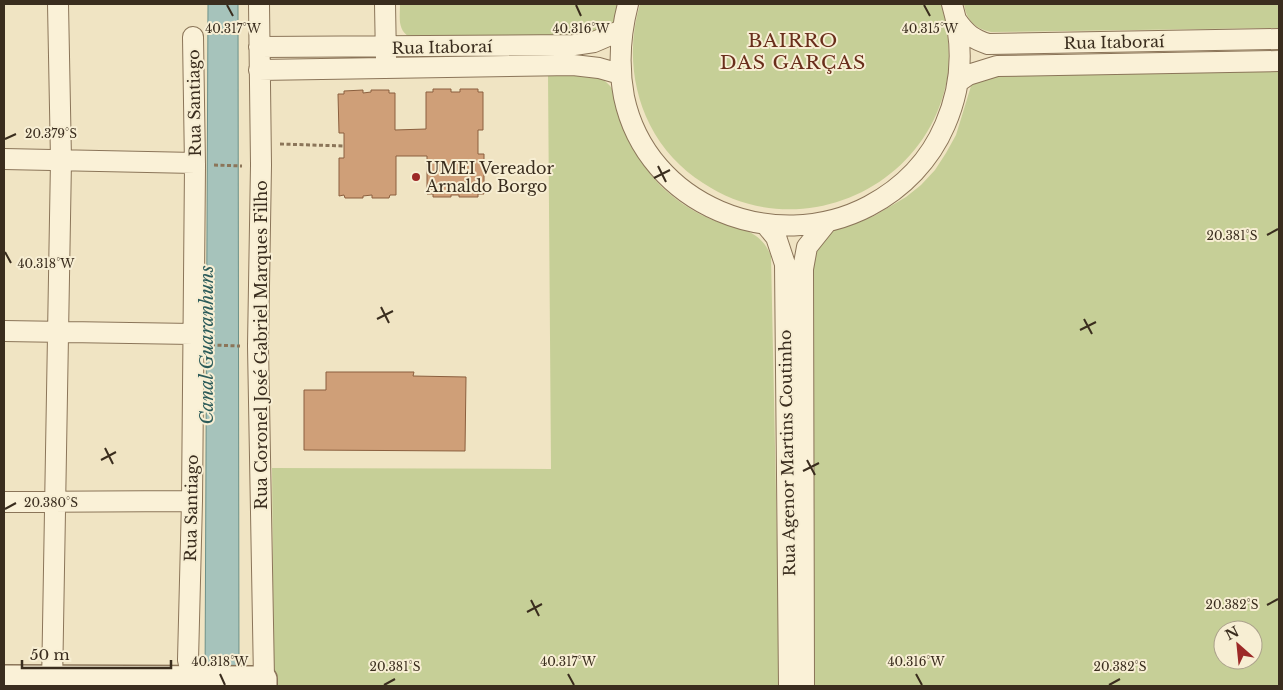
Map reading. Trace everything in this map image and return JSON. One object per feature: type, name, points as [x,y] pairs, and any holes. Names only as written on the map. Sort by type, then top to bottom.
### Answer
[{"type":"street","points":[[52,682],[61,160],[58,4]]},
{"type":"street","name":"Rua Coronel José Gabriel Marques Filho","points":[[259,4],[258,346],[260,682]]},
{"type":"street","points":[[385,4],[386,69]]},
{"type":"street","points":[[628,4],[622,30],[620,74],[625,98],[636,130],[644,145],[658,165],[696,199],[717,211],[741,220],[766,225],[806,226],[855,214],[880,200],[904,183],[924,161],[940,137],[952,110],[958,82],[960,55],[954,13]]},
{"type":"street","name":"Rua Itaboraí","points":[[954,13],[967,34],[976,40],[988,44],[1279,39]]},
{"type":"street","name":"Rua Itaboraí","points":[[259,47],[574,45],[594,42],[622,30]]},
{"type":"street","name":"Rua Santiago","points":[[193,37],[200,164],[193,334],[192,500],[188,660],[197,681]]},
{"type":"street","name":"Rua Itaboraí","points":[[958,82],[968,75],[997,66],[1279,62]]},
{"type":"street","name":"Rua Itaboraí","points":[[260,70],[573,65],[599,68],[620,74]]},
{"type":"street","points":[[4,159],[200,164]]},
{"type":"street","name":"Rua Agenor Martins Coutinho","points":[[804,686],[803,268],[807,246],[827,222]]},
{"type":"street","name":"Rua Agenor Martins Coutinho","points":[[766,225],[776,237],[785,264],[789,686]]},
{"type":"street","points":[[4,331],[193,334]]},
{"type":"street","points":[[4,502],[192,500]]},
{"type":"street","points":[[4,678],[52,682],[260,682]]},
{"type":"path","points":[[260,144],[344,146]]},
{"type":"path","points":[[200,164],[240,166]]},
{"type":"path","points":[[211,345],[241,346]]},
{"type":"green space","points":[[400,4],[621,4],[615,22],[598,35],[410,37],[401,27]]},
{"type":"green space","points":[[640,4],[941,4],[948,41],[949,60],[947,79],[935,118],[914,151],[886,177],[853,196],[816,207],[778,209],[740,201],[703,183],[687,171],[666,150],[650,125],[639,96],[633,65],[634,34]]},
{"type":"green space","points":[[964,4],[1279,4],[1279,28],[991,32],[980,29],[972,23],[967,15]]},
{"type":"green space","points":[[1279,67],[1279,686],[810,686],[813,247],[838,226],[874,216],[906,197],[921,185],[935,170],[956,135],[971,86],[984,75]]},
{"type":"green space","points":[[593,74],[603,79],[615,94],[633,146],[648,171],[662,187],[683,204],[700,214],[752,233],[766,246],[771,256],[780,686],[274,686],[272,468],[551,469],[548,75]]},
{"type":"water","name":"Canal Guaranhuns","points":[[208,4],[238,4],[239,686],[205,686]]},
{"type":"building","points":[[433,89],[451,89],[451,92],[460,92],[460,89],[478,89],[478,92],[483,92],[483,130],[478,130],[478,154],[484,154],[484,194],[478,194],[478,197],[451,195],[451,197],[433,197],[433,194],[427,194],[427,156],[396,156],[396,195],[390,195],[389,198],[372,198],[372,195],[363,196],[363,198],[339,196],[339,158],[344,158],[344,133],[339,133],[338,94],[344,94],[344,91],[363,90],[363,93],[371,92],[371,90],[389,90],[389,93],[395,93],[395,130],[426,129],[426,92],[433,92]]},
{"type":"building","points":[[326,372],[414,372],[413,376],[466,377],[465,451],[304,450],[304,390],[326,390]]},
{"type":"place","name":"UMEI Vereador Arnaldo Borgo","points":[[416,177]]},
{"type":"district","name":"BAIRRO DAS GARÇAS","points":[[793,51]]}]
